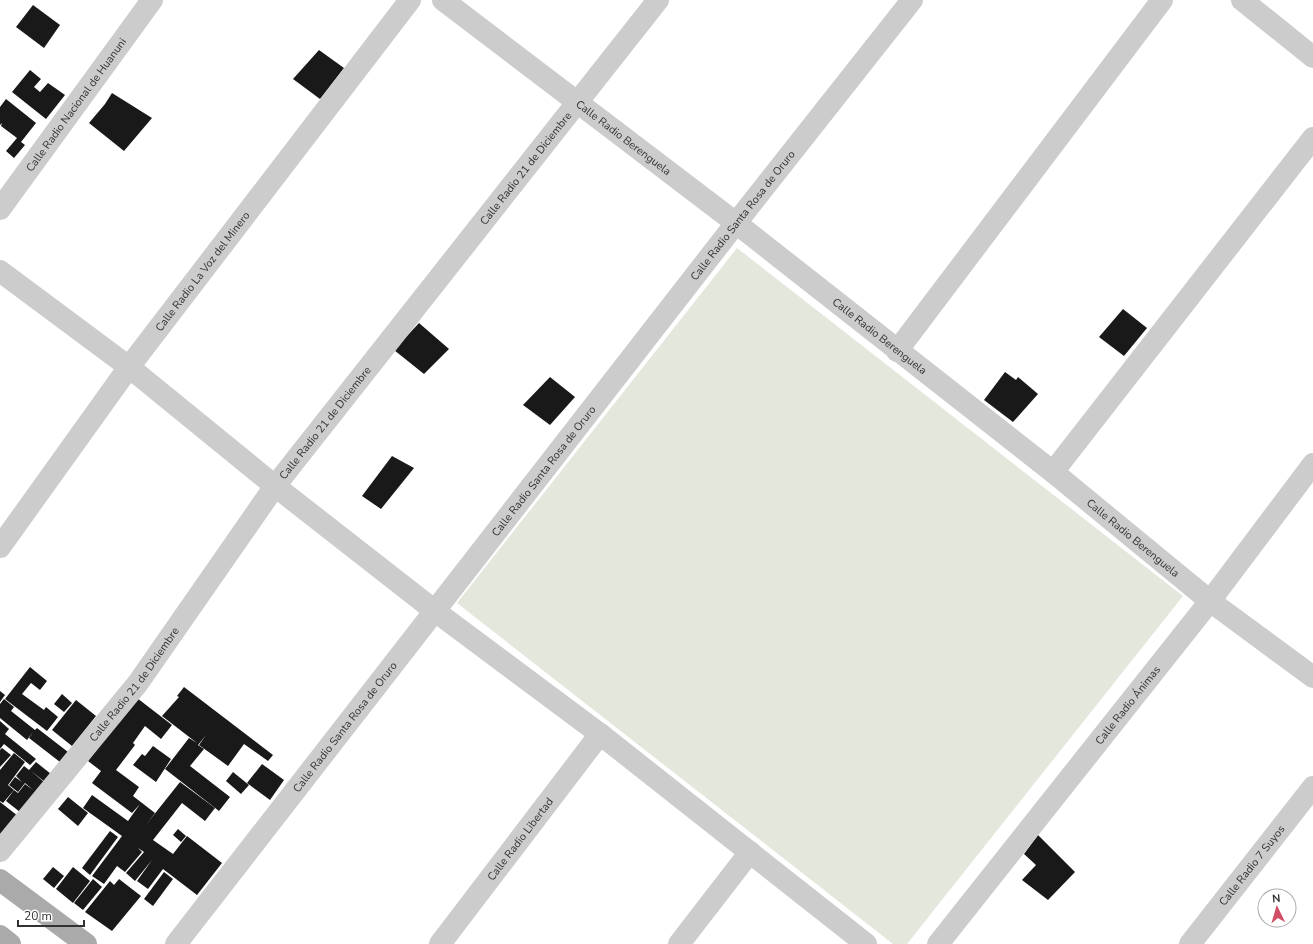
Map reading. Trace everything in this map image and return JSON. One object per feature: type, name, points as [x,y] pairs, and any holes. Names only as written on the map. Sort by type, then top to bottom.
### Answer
[{"type":"main road","points":[[0,880],[86,944]]},
{"type":"street","name":"Calle Radio Nacional de Huanuni","points":[[0,209],[152,0]]},
{"type":"street","name":"Calle Radio La Voz del Minero","points":[[0,547],[128,367],[410,0]]},
{"type":"street","name":"Calle Radio Berenguela","points":[[443,0],[736,223],[897,351],[1053,472],[1210,601],[1313,677]]},
{"type":"street","name":"Calle Radio 21 de Diciembre","points":[[0,851],[138,682],[276,486],[658,0]]},
{"type":"street","name":"Calle Radio Santa Rosa de Oruro","points":[[176,944],[736,223],[912,0]]},
{"type":"street","points":[[897,351],[1162,0]]},
{"type":"street","points":[[1242,0],[1313,57]]},
{"type":"street","points":[[1053,472],[1313,138]]},
{"type":"street","points":[[0,271],[128,367],[435,611],[600,734],[866,944]]},
{"type":"street","name":"Calle Radio Ánimas","points":[[938,944],[1210,601],[1313,464]]},
{"type":"street","name":"Calle Radio Libertad","points":[[440,944],[600,734]]},
{"type":"street","name":"Calle Radio 7 Suyos","points":[[1190,944],[1313,787]]},
{"type":"street","points":[[679,944],[750,852]]},
{"type":"shaded area","points":[[737,248],[1183,596],[907,944],[893,944],[457,603]]},
{"type":"building","points":[[33,5],[60,25],[44,48],[16,27]]},
{"type":"building","points":[[319,50],[344,68],[320,99],[293,79]]},
{"type":"building","points":[[30,70],[41,79],[34,87],[40,92],[48,83],[65,95],[46,119],[12,92]]},
{"type":"building","points":[[112,93],[152,118],[124,151],[89,123]]},
{"type":"building","points":[[6,99],[36,123],[21,142],[25,145],[14,158],[6,151],[17,138],[1,126],[2,123],[0,125],[0,107]]},
{"type":"building","points":[[1123,309],[1147,328],[1124,356],[1099,337]]},
{"type":"building","points":[[419,323],[449,349],[424,374],[394,350]]},
{"type":"building","points":[[1005,372],[1016,380],[1018,377],[1038,394],[1013,422],[984,400]]},
{"type":"building","points":[[550,377],[575,397],[550,425],[523,405]]},
{"type":"building","points":[[392,456],[414,468],[381,509],[362,496]]},
{"type":"building","points":[[30,667],[47,681],[40,690],[31,683],[22,694],[44,710],[46,707],[58,717],[47,731],[5,699]]},
{"type":"building","points":[[184,687],[273,755],[268,761],[244,744],[228,766],[199,745],[206,735],[198,745],[204,749],[190,766],[230,797],[219,811],[165,769],[189,738],[197,743],[162,716],[179,697],[177,696]]},
{"type":"building","points":[[0,691],[5,695],[0,702]]},
{"type":"building","points":[[62,694],[72,703],[64,712],[54,704]]},
{"type":"building","points":[[137,698],[172,725],[161,739],[145,726],[133,743],[135,745],[116,770],[139,787],[133,796],[155,813],[145,826],[180,782],[215,808],[205,821],[182,803],[153,840],[173,854],[187,836],[222,863],[197,895],[163,869],[148,889],[137,881],[152,860],[135,881],[126,873],[144,852],[138,848],[142,852],[125,872],[117,866],[104,884],[92,876],[122,836],[83,808],[92,795],[128,821],[140,804],[132,813],[92,783],[101,771],[88,761]]},
{"type":"building","points":[[4,699],[14,707],[11,711],[35,730],[37,728],[68,752],[60,762],[29,738],[33,732],[27,740],[0,718],[0,704]]},
{"type":"building","points":[[76,700],[96,716],[72,746],[52,730]]},
{"type":"building","points":[[0,721],[9,729],[5,734],[36,759],[30,765],[4,744],[0,749]]},
{"type":"building","points":[[153,746],[171,759],[156,782],[133,765],[142,754],[145,756]]},
{"type":"building","points":[[2,748],[11,755],[0,767],[0,750]]},
{"type":"building","points":[[14,753],[25,762],[8,785],[14,790],[3,803],[0,801],[0,770]]},
{"type":"building","points":[[36,762],[51,774],[45,782],[31,771],[44,782],[20,812],[6,801],[14,790],[18,793],[25,784],[33,790],[25,783],[18,792],[9,785],[15,777],[22,782],[16,776],[24,766],[29,770]]},
{"type":"building","points":[[262,764],[284,780],[270,800],[247,783]]},
{"type":"building","points":[[233,772],[249,785],[241,794],[226,781]]},
{"type":"building","points":[[68,797],[88,813],[78,826],[58,809]]},
{"type":"building","points":[[0,802],[18,816],[0,839]]},
{"type":"building","points":[[178,829],[186,836],[181,842],[173,835]]},
{"type":"building","points":[[110,831],[118,837],[90,875],[82,868]]},
{"type":"building","points":[[1038,835],[1075,872],[1048,900],[1022,880],[1036,865],[1024,854]]},
{"type":"building","points":[[53,867],[64,876],[54,888],[43,879]]},
{"type":"building","points":[[73,867],[90,881],[73,903],[56,889]]},
{"type":"building","points":[[164,872],[173,879],[153,906],[144,899]]},
{"type":"building","points":[[93,879],[102,887],[83,910],[74,903]]},
{"type":"building","points":[[119,879],[141,896],[112,931],[85,912],[110,881],[114,885]]}]
